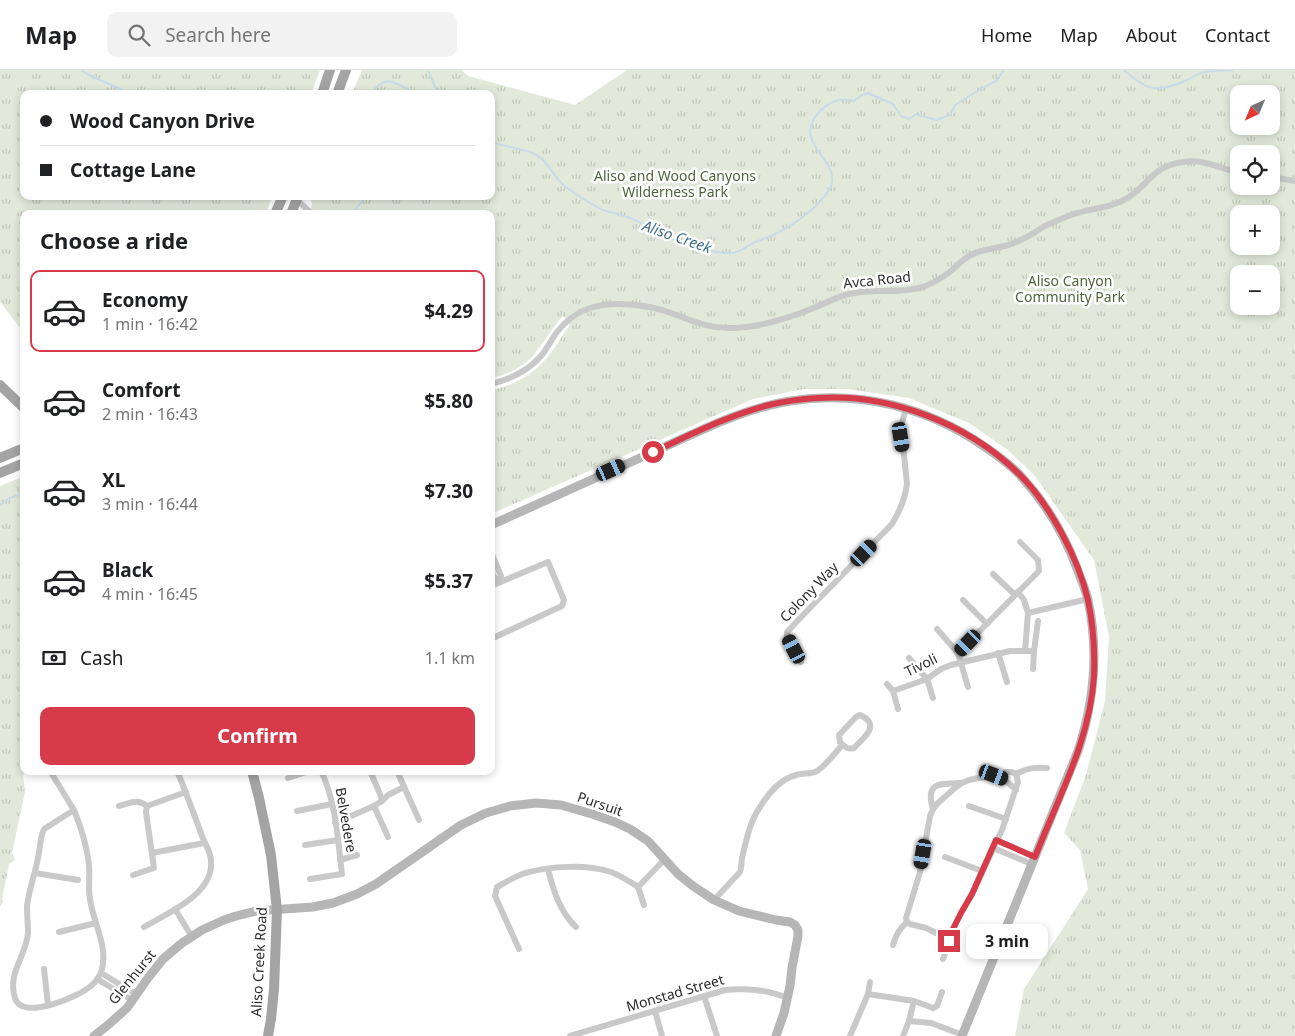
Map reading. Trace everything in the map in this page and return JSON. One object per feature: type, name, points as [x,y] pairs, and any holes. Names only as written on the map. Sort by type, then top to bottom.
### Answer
[{"type":"main road","points":[[323,90],[330,70]]},
{"type":"main road","points":[[338,90],[346,70]]},
{"type":"main road","points":[[0,385],[20,404]]},
{"type":"main road","points":[[495,523],[734,416],[769,405],[820,398],[868,400],[906,408],[930,416],[975,440],[1018,473],[1051,514],[1074,559],[1088,599],[1094,647],[1094,676],[1086,727],[1078,751],[963,1035]]},
{"type":"main road","points":[[0,458],[20,450]]},
{"type":"main road","points":[[0,474],[20,465]]},
{"type":"main road","name":"Aliso Creek Road","points":[[253,775],[271,856],[277,910],[274,989],[268,1036]]},
{"type":"main road","name":"Pursuit","points":[[277,910],[313,907],[333,903],[357,894],[376,884],[461,825],[486,813],[510,806],[536,803],[560,805],[600,816],[622,825],[648,841],[678,874],[714,900],[739,911],[790,922],[795,925],[798,930],[798,936],[784,1013],[776,1036]]},
{"type":"main road","name":"Glenhurst","points":[[94,1036],[127,1008],[163,960],[173,950],[202,930],[236,916],[256,911],[277,910]]},
{"type":"street","name":"Avca Road","points":[[495,383],[523,372],[542,355],[562,326],[571,318],[589,308],[607,304],[648,307],[699,324],[721,328],[740,328],[764,324],[800,313],[847,294],[870,291],[904,291],[921,288],[938,280],[964,259],[980,251],[1014,243],[1063,218],[1114,205],[1136,191],[1158,170],[1173,164],[1198,161],[1230,170]]},
{"type":"street","points":[[1280,178],[1295,181]]},
{"type":"street","points":[[299,200],[308,210]]},
{"type":"street","name":"Colony Way","points":[[801,662],[787,637],[787,632],[892,524],[901,508],[907,484],[901,427],[906,408]]},
{"type":"street","points":[[937,629],[958,653],[1039,570],[1038,560],[1020,542]]},
{"type":"street","points":[[495,562],[501,576],[500,582]]},
{"type":"street","points":[[495,584],[548,562],[564,600],[562,606],[495,637]]},
{"type":"street","points":[[993,574],[1024,600],[1028,613],[1025,651]]},
{"type":"street","points":[[495,578],[500,582]]},
{"type":"street","points":[[1028,613],[1088,599]]},
{"type":"street","points":[[964,600],[987,624]]},
{"type":"street","points":[[1033,669],[1038,621]]},
{"type":"street","name":"Tivoli","points":[[893,691],[927,679],[941,669],[960,663],[1010,651],[1034,651]]},
{"type":"street","name":"Tivoli","points":[[958,653],[960,663]]},
{"type":"street","points":[[998,653],[1007,682]]},
{"type":"street","points":[[909,658],[927,679],[933,698]]},
{"type":"street","points":[[960,663],[968,687]]},
{"type":"street","points":[[887,684],[893,691],[898,708]]},
{"type":"street","points":[[856,716],[869,721],[870,730],[854,748],[846,748],[842,745],[839,735],[856,716]]},
{"type":"street","points":[[714,900],[740,872],[751,824],[758,808],[765,799],[789,777],[816,772],[842,745]]},
{"type":"street","points":[[933,809],[930,799],[931,793],[937,785],[962,783],[1008,772],[1016,774],[1035,767],[1047,768]]},
{"type":"street","points":[[943,959],[949,944],[949,935],[972,894],[1006,819],[1018,782],[1016,774]]},
{"type":"street","points":[[52,775],[74,810],[80,824],[88,860],[90,899],[104,956],[99,976],[93,985],[74,997],[37,1008],[22,1006],[15,1000],[12,985],[13,976],[27,939],[27,906],[42,833],[44,829],[74,810]]},
{"type":"street","points":[[144,926],[184,904],[207,882],[212,870],[212,859],[204,843],[179,775]]},
{"type":"street","points":[[288,778],[297,775]]},
{"type":"street","name":"Belvedere","points":[[310,879],[342,874],[332,804],[323,775]]},
{"type":"street","points":[[372,775],[382,801]]},
{"type":"street","points":[[399,775],[419,820]]},
{"type":"street","points":[[994,775],[1010,783],[1016,790]]},
{"type":"street","points":[[894,945],[897,934],[907,922],[906,918],[920,872],[930,816],[933,809],[944,797],[962,783]]},
{"type":"street","points":[[335,823],[374,806],[388,795],[404,787]]},
{"type":"street","points":[[147,806],[186,792]]},
{"type":"street","points":[[119,806],[141,801],[147,806]]},
{"type":"street","points":[[297,811],[332,804]]},
{"type":"street","points":[[133,875],[154,868],[146,812],[147,806]]},
{"type":"street","points":[[374,806],[388,837]]},
{"type":"street","points":[[969,806],[1006,819]]},
{"type":"street","points":[[305,845],[338,840]]},
{"type":"street","points":[[996,840],[1034,861]]},
{"type":"street","points":[[152,853],[204,843]]},
{"type":"street","points":[[993,848],[1034,861]]},
{"type":"street","points":[[340,860],[357,855]]},
{"type":"street","points":[[945,857],[982,871]]},
{"type":"street","points":[[638,887],[664,860]]},
{"type":"street","points":[[519,949],[495,896],[497,887],[524,874],[571,867],[596,868],[612,873],[638,887],[644,905]]},
{"type":"street","points":[[548,869],[552,888],[557,899],[569,920],[576,927]]},
{"type":"street","points":[[35,873],[78,880]]},
{"type":"street","points":[[175,909],[192,937]]},
{"type":"street","points":[[907,922],[933,930],[942,936],[949,935]]},
{"type":"street","points":[[59,932],[96,923]]},
{"type":"street","points":[[44,969],[48,1006]]},
{"type":"street","points":[[99,976],[134,997]]},
{"type":"street","points":[[850,1036],[868,994],[870,982]]},
{"type":"street","name":"Monstad Street","points":[[570,1036],[725,990],[741,988],[759,990],[776,993],[787,998]]},
{"type":"street","points":[[868,994],[914,1001],[932,1008],[937,1006],[942,992]]},
{"type":"street","points":[[704,996],[717,1036]]},
{"type":"street","points":[[903,1036],[910,1021],[914,1001]]},
{"type":"street","points":[[655,1011],[662,1036]]},
{"type":"street","points":[[910,1021],[931,1023],[963,1035]]},
{"type":"green space","points":[[0,70],[320,70],[312,90],[20,90],[20,200],[271,200],[267,210],[20,210],[20,328],[0,302]]},
{"type":"green space","points":[[362,70],[462,70],[468,76],[575,105],[627,70],[1295,70],[1295,1036],[1015,1036],[1024,989],[1088,889],[1080,850],[1064,833],[1086,775],[1105,701],[1109,637],[1094,560],[1035,476],[1009,451],[969,423],[909,398],[847,389],[804,389],[753,399],[495,512],[495,389],[514,383],[540,366],[570,325],[563,316],[526,363],[496,377],[495,210],[311,210],[311,200],[495,200],[495,90],[354,90]]},
{"type":"green space","points":[[20,478],[20,775],[23,775],[25,792],[12,853],[15,860],[9,864],[3,902],[0,907],[0,486]]},
{"type":"waterway","points":[[81,70],[122,90]]},
{"type":"waterway","name":"Aliso Creek","points":[[495,143],[524,150],[540,157],[570,190],[601,209],[623,215],[688,245],[704,250],[733,253],[778,233],[811,210],[825,196],[832,182],[831,173],[812,140],[810,132],[812,122],[828,104],[840,100],[854,101],[868,93],[893,104],[901,116],[909,119],[916,114],[936,120],[950,115],[955,105],[996,81],[1004,70]]},
{"type":"waterway","name":"Aliso Creek","points":[[1124,70],[1140,83],[1154,88],[1168,87],[1201,73],[1233,70]]},
{"type":"waterway","points":[[429,72],[436,90]]},
{"type":"waterway","points":[[375,90],[382,83],[387,82],[398,84],[408,90]]},
{"type":"waterway","name":"Aliso Creek","points":[[355,210],[363,200]]},
{"type":"waterway","name":"Aliso Creek","points":[[0,505],[10,498],[20,494]]},
{"type":"route","points":[[653,452],[734,416],[769,405],[820,398],[868,400],[906,408],[930,416],[975,440],[1018,473],[1051,514],[1074,559],[1088,599],[1094,647],[1094,676],[1086,727],[1035,857],[996,840],[972,894],[949,935],[949,941]]},
{"type":"park label","name":"Aliso and Wood Canyons Wilderness Park","points":[[675,184]]},
{"type":"park label","name":"Aliso Canyon Community Park","points":[[1070,290]]}]
